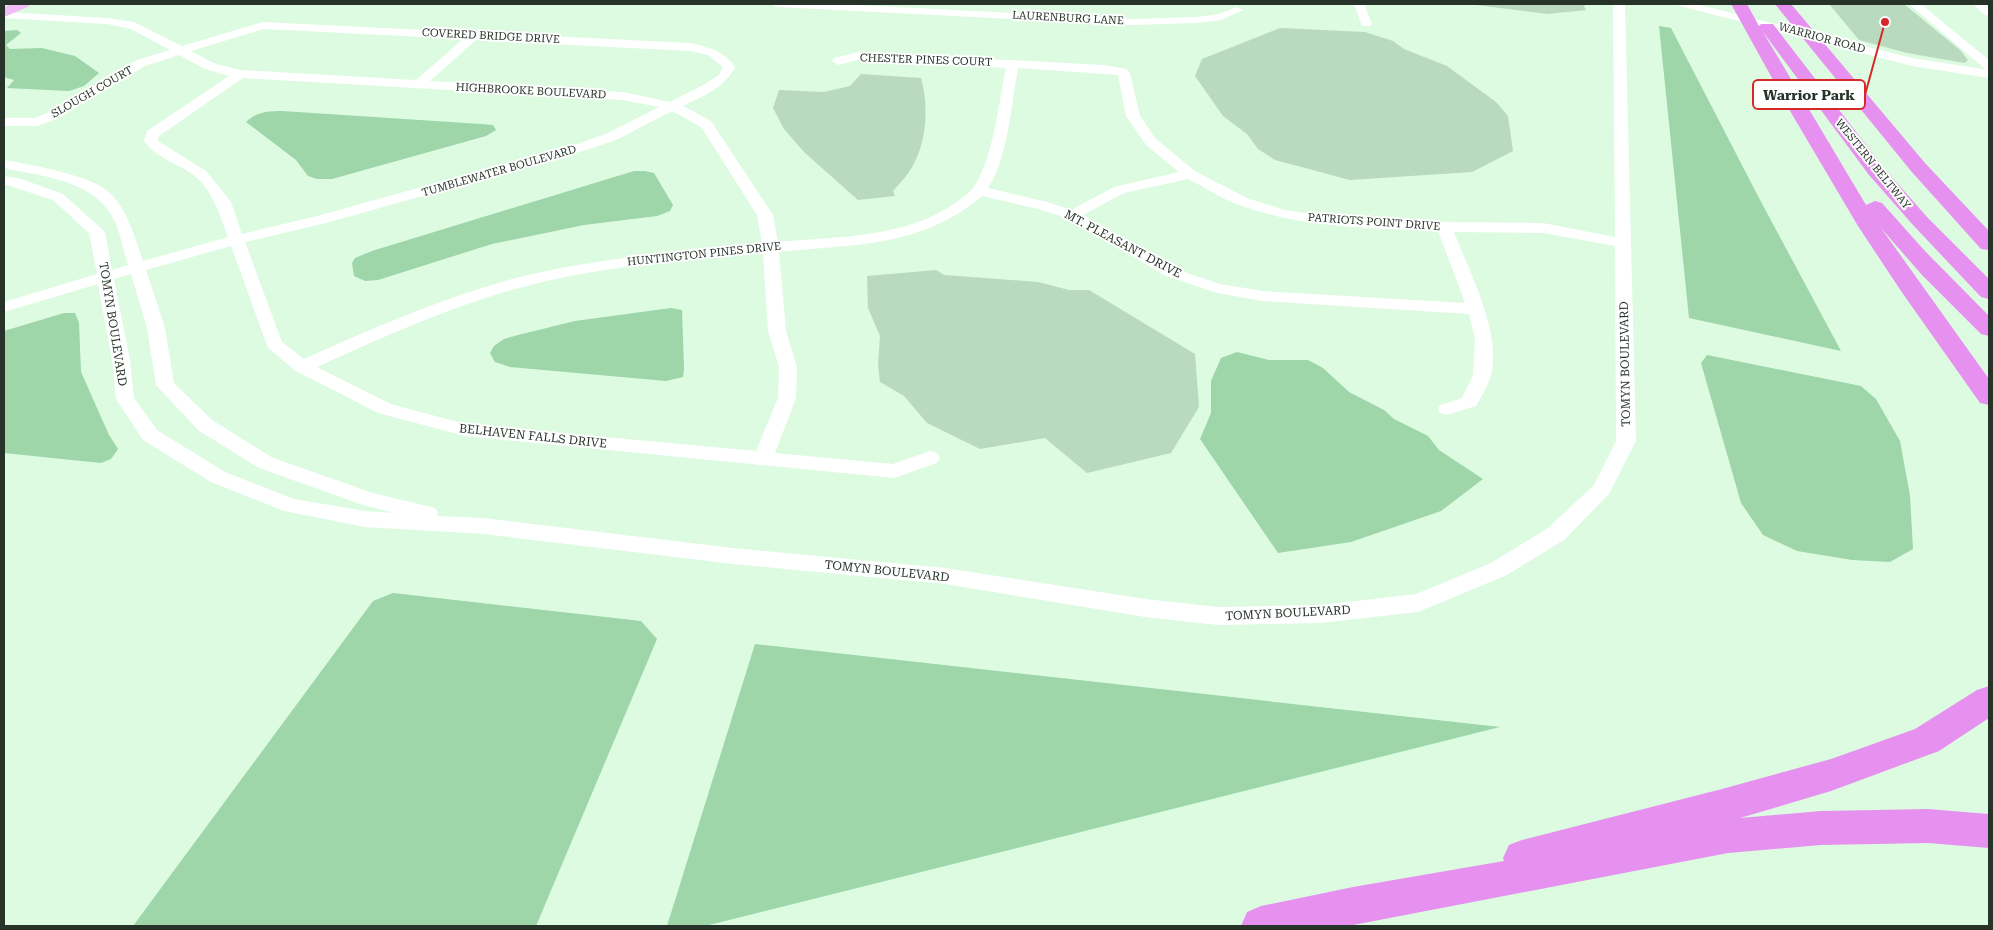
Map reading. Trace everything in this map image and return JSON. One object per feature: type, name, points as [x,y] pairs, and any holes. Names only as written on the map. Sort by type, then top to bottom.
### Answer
[{"type":"highway","points":[[1784,4],[1817,47],[1918,167],[1989,244]]},
{"type":"highway","points":[[1747,10],[1790,97],[1870,226],[1920,301],[1989,397]]},
{"type":"highway","name":"WESTERN BELTWAY","points":[[1747,10],[1773,34],[1876,171],[1920,221],[1989,292]]},
{"type":"highway","points":[[1790,97],[1832,154],[1891,227],[1953,294],[1989,329]]},
{"type":"highway","points":[[1962,214],[1989,237]]},
{"type":"highway","points":[[1261,926],[1353,906],[1463,887],[1725,821],[1831,775],[1927,740],[1989,700]]},
{"type":"highway","points":[[1725,821],[1821,828],[1928,826],[1989,831]]},
{"type":"main road","points":[[4,14],[23,4]]},
{"type":"street","name":"LAURENBURG LANE","points":[[778,4],[1161,22],[1221,17],[1238,10]]},
{"type":"street","points":[[1026,16],[1030,4]]},
{"type":"street","points":[[1359,4],[1366,24]]},
{"type":"street","name":"TOMYN BOULEVARD","points":[[4,180],[16,182],[58,197],[77,212],[97,232],[120,360],[125,400],[150,434],[218,477],[291,506],[365,519],[484,526],[733,556],[945,576],[1146,608],[1218,616],[1320,614],[1418,603],[1500,569],[1556,534],[1602,489],[1626,441],[1619,4]]},
{"type":"street","name":"WARRIOR ROAD","points":[[1684,4],[1912,62],[1989,74]]},
{"type":"street","points":[[1914,4],[1989,66]]},
{"type":"street","points":[[1978,4],[1989,12]]},
{"type":"street","name":"HIGHBROOKE BOULEVARD","points":[[4,14],[116,22],[134,26],[178,51],[223,72],[622,96],[671,106],[688,113],[706,124],[765,215],[771,248],[777,330],[788,367],[787,398],[763,458]]},
{"type":"street","name":"COVERED BRIDGE DRIVE","points":[[178,51],[263,25],[690,47],[711,51],[722,58],[729,67],[724,77],[708,88],[671,106]]},
{"type":"street","points":[[418,84],[474,35]]},
{"type":"street","name":"SLOUGH COURT","points":[[4,122],[37,122],[52,116],[129,69],[178,51]]},
{"type":"street","name":"CHESTER PINES COURT","points":[[838,61],[858,56],[1013,64]]},
{"type":"street","name":"PATRIOTS POINT DRIVE","points":[[1013,64],[1104,69],[1122,72],[1126,76],[1133,116],[1151,142],[1190,174],[1242,201],[1283,214],[1325,221],[1444,227],[1543,228],[1623,243]]},
{"type":"street","name":"HUNTINGTON PINES DRIVE","points":[[302,367],[397,324],[476,295],[545,277],[625,262],[883,236],[927,225],[956,210],[979,191],[989,171],[1013,64]]},
{"type":"street","name":"BELHAVEN FALLS DRIVE","points":[[240,74],[152,134],[151,141],[156,147],[201,174],[223,202],[274,344],[302,367],[386,410],[465,430],[894,470],[930,458]]},
{"type":"street","name":"TUMBLEWATER BOULEVARD","points":[[106,281],[586,146],[613,136],[671,106]]},
{"type":"street","name":"TOMYN BOULEVARD","points":[[4,164],[76,180],[106,197],[123,223],[156,328],[165,385],[205,425],[266,463],[370,500],[484,526]]},
{"type":"street","points":[[1072,215],[1119,190],[1190,174]]},
{"type":"street","name":"MT. PLEASANT DRIVE","points":[[979,191],[1042,205],[1072,215],[1172,273],[1217,288],[1264,296],[1476,309]]},
{"type":"street","points":[[1444,227],[1476,309],[1484,339],[1482,375],[1469,402],[1447,409]]},
{"type":"street","points":[[4,307],[106,281]]},
{"type":"street","points":[[4,316],[106,281]]},
{"type":"shaded area","points":[[1468,4],[1587,4],[1584,6],[1586,10],[1547,14]]},
{"type":"shaded area","points":[[1829,4],[1904,4],[1960,50],[1968,60],[1965,63],[1907,53],[1859,40]]},
{"type":"shaded area","points":[[1659,26],[1671,28],[1841,351],[1689,318]]},
{"type":"shaded area","points":[[1280,28],[1365,32],[1393,41],[1404,49],[1447,66],[1496,102],[1508,116],[1513,151],[1472,172],[1350,180],[1275,160],[1258,149],[1247,134],[1223,116],[1195,76],[1202,59]]},
{"type":"shaded area","points":[[17,30],[21,33],[6,45],[10,49],[42,48],[75,56],[99,73],[84,86],[69,91],[7,88],[14,80],[4,77],[4,31]]},
{"type":"shaded area","points":[[861,74],[921,78],[926,113],[923,136],[911,169],[893,191],[895,196],[858,200],[804,152],[784,129],[773,108],[779,90],[824,92],[850,86]]},
{"type":"shaded area","points":[[282,111],[493,125],[496,130],[486,136],[332,179],[317,179],[308,176],[296,160],[246,122],[262,113]]},
{"type":"shaded area","points":[[634,171],[654,173],[673,205],[670,211],[657,216],[584,225],[492,244],[378,280],[365,281],[354,276],[352,263],[355,258],[372,251]]},
{"type":"shaded area","points":[[936,270],[944,275],[1038,282],[1069,290],[1089,290],[1195,354],[1199,407],[1171,453],[1087,473],[1045,438],[980,449],[927,423],[904,396],[880,382],[878,365],[880,336],[868,308],[867,276]]},
{"type":"shaded area","points":[[671,308],[682,310],[683,377],[666,381],[510,367],[495,362],[490,353],[494,346],[504,339],[518,335],[575,321]]},
{"type":"shaded area","points":[[64,313],[75,313],[79,323],[81,372],[109,435],[118,449],[111,459],[101,463],[4,453],[4,331]]},
{"type":"shaded area","points":[[1237,352],[1269,360],[1308,360],[1323,368],[1349,392],[1384,410],[1394,419],[1428,436],[1439,450],[1483,479],[1441,511],[1351,542],[1278,553],[1200,439],[1211,413],[1211,381],[1221,358]]},
{"type":"shaded area","points":[[1707,355],[1861,386],[1876,399],[1900,441],[1910,496],[1913,549],[1890,562],[1852,560],[1797,551],[1763,535],[1741,503],[1701,363]]},
{"type":"shaded area","points":[[393,593],[641,621],[657,639],[536,926],[133,926],[373,601]]},
{"type":"shaded area","points":[[755,644],[1500,727],[705,926],[667,926]]},
{"type":"place","name":"Warrior Park","points":[[1885,22]]}]
